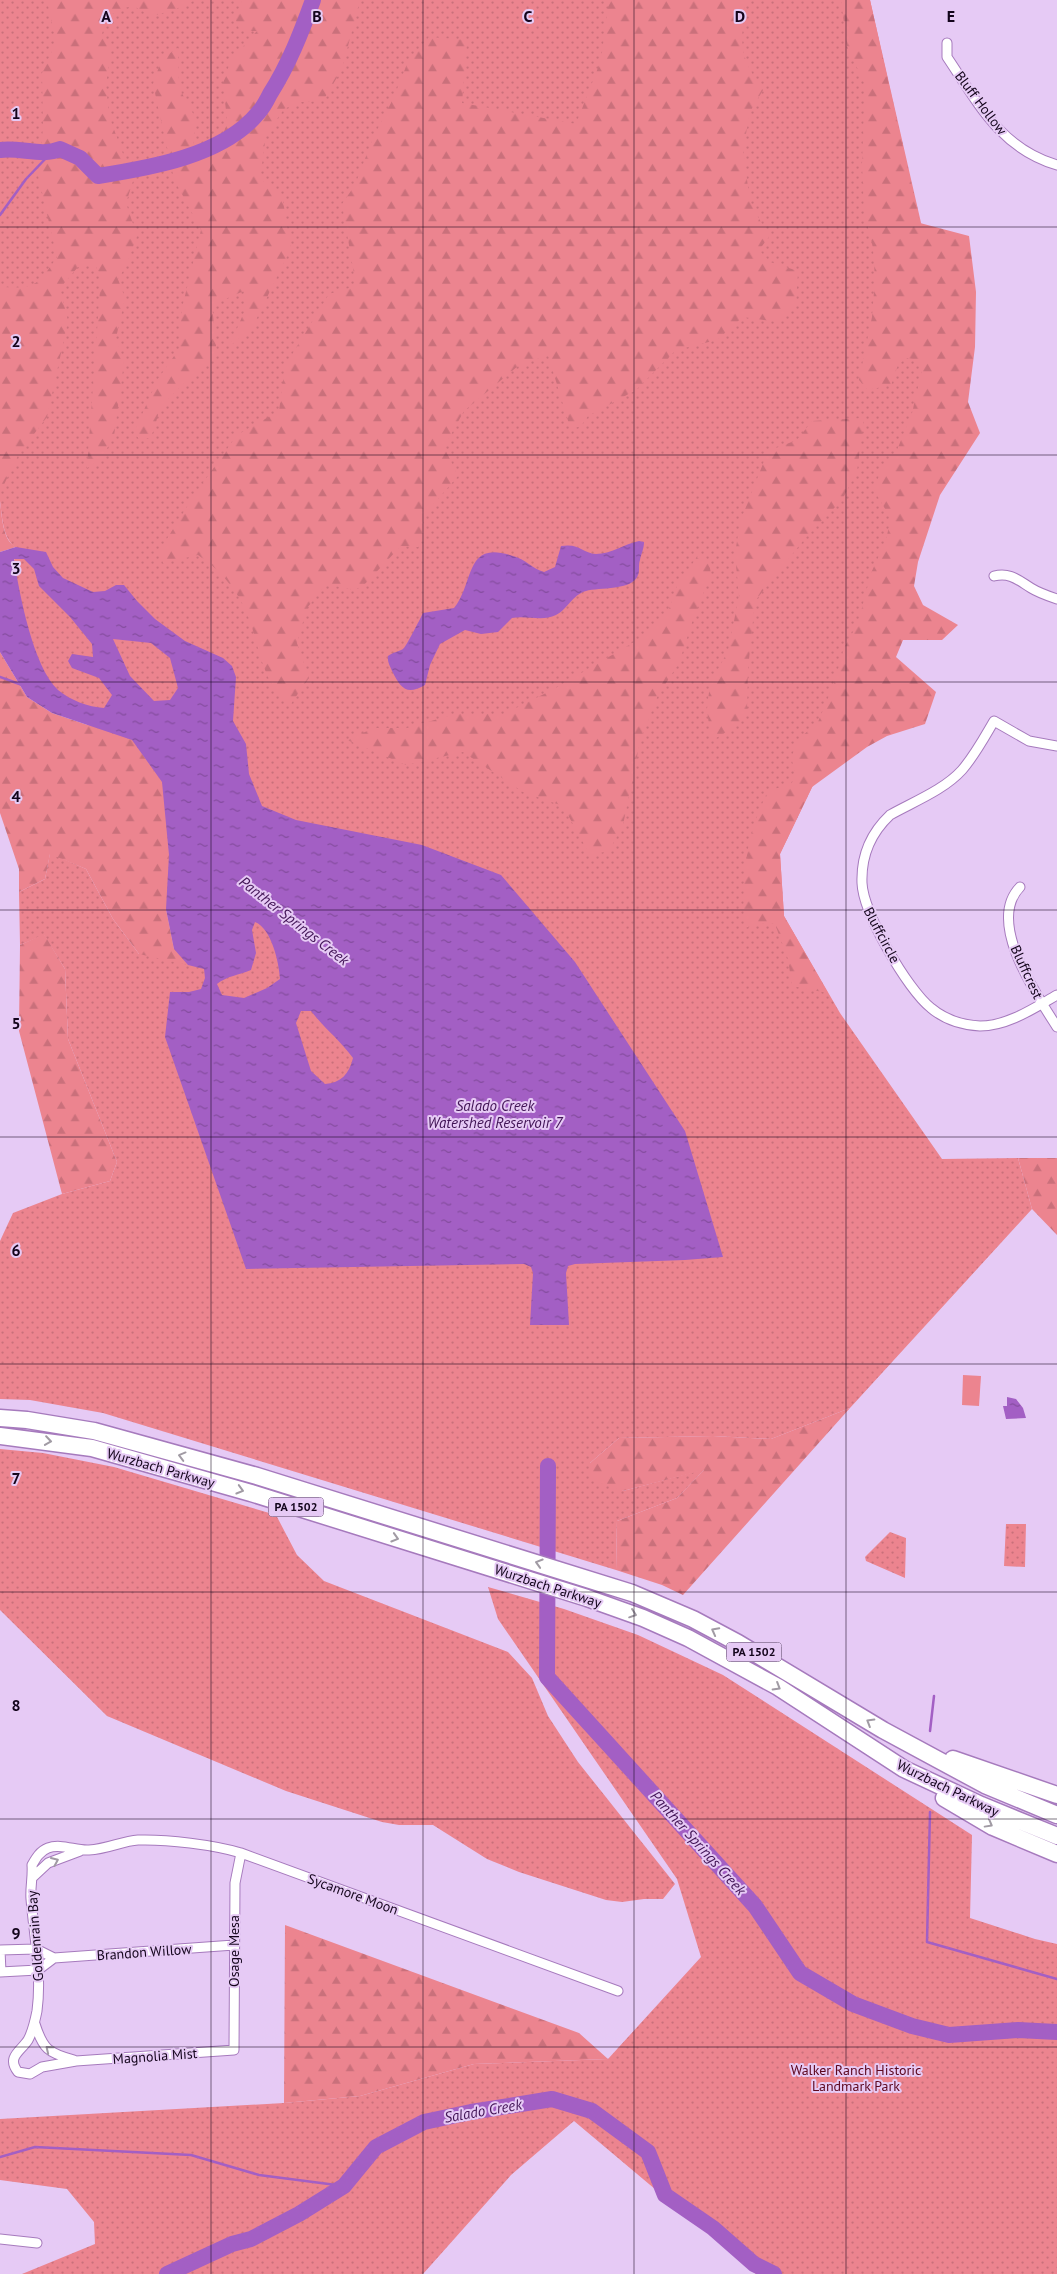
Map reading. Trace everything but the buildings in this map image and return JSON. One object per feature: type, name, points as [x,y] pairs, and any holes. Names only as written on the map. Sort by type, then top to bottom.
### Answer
[{"type":"highway","name":"Wurzbach Parkway","points":[[0,1418],[27,1420],[94,1431],[256,1476],[632,1593],[693,1619],[738,1643],[883,1730],[914,1745],[985,1785],[1057,1815]]},
{"type":"highway","name":"Wurzbach Parkway","points":[[0,1436],[92,1448],[251,1493],[587,1598],[643,1618],[688,1638],[778,1687],[904,1769],[981,1805],[1057,1836]]},
{"type":"highway","points":[[914,1745],[1057,1795]]},
{"type":"highway","points":[[904,1769],[945,1798],[993,1827],[1057,1854]]},
{"type":"street","name":"Bluff Hollow","points":[[947,43],[947,57],[993,124],[1023,150],[1057,165]]},
{"type":"street","points":[[994,576],[1004,574],[1012,576],[1032,589],[1057,599]]},
{"type":"street","name":"Bluffcircle","points":[[1057,746],[1029,741],[994,721],[973,756],[961,771],[948,782],[884,820],[866,848],[861,880],[864,900],[871,917],[912,988],[931,1008],[948,1019],[960,1023],[983,1026],[1008,1021],[1057,995]]},
{"type":"street","name":"Bluffcrest","points":[[1020,887],[1014,892],[1010,904],[1010,934],[1018,957],[1042,1004],[1057,1027]]},
{"type":"street","name":"Sycamore Moon","points":[[34,1877],[32,1865],[43,1850],[58,1846],[81,1850],[101,1850],[138,1840],[215,1846],[241,1853],[618,1991]]},
{"type":"street","name":"Sycamore Moon","points":[[34,1877],[48,1863],[81,1850]]},
{"type":"street","name":"Osage Mesa","points":[[234,2050],[234,1883],[241,1853]]},
{"type":"street","name":"Goldenrain Bay","points":[[34,1877],[31,1896],[39,1984],[35,2024]]},
{"type":"street","name":"Brandon Willow","points":[[54,1958],[234,1945]]},
{"type":"street","points":[[36,1949],[54,1958],[38,1970],[1,1972],[0,1950],[36,1949]]},
{"type":"street","name":"Magnolia Mist","points":[[35,2024],[28,2040],[14,2057],[13,2063],[18,2072],[30,2074],[42,2067],[76,2061],[234,2050]]},
{"type":"street","name":"Magnolia Mist","points":[[35,2024],[46,2049],[76,2061]]},
{"type":"street","points":[[0,2239],[37,2243]]},
{"type":"green space","points":[[0,0],[870,0],[930,262],[941,405],[845,719],[780,854],[784,916],[840,1013],[942,1159],[1018,1158],[1032,1209],[850,1408],[771,1439],[713,1436],[619,1438],[590,1463],[623,1491],[705,1469],[677,1498],[617,1521],[616,1570],[103,1413],[30,1400],[0,1399],[0,1241],[13,1213],[62,1194],[110,1181],[117,1162],[68,1039],[65,969],[44,935],[20,945],[19,892],[45,879],[50,853],[86,869],[113,919],[139,954],[174,949],[166,909],[90,727],[0,652],[16,548],[11,544],[5,532],[0,501]]},
{"type":"green space","points":[[47,0],[195,0],[174,10],[152,16],[133,6],[121,9],[109,17],[102,34],[111,50],[106,85],[109,116],[133,181],[126,203],[137,236],[126,266],[118,279],[125,298],[116,338],[124,362],[114,436],[101,459],[87,468],[101,276],[95,265],[78,267],[60,288],[68,321],[47,417],[18,455],[0,493],[0,287],[21,287],[34,284],[40,280],[57,257],[38,175],[43,128],[42,73],[56,42]]},
{"type":"green space","points":[[242,0],[360,0],[342,69],[323,101],[300,102],[284,109],[266,135],[260,179],[282,195],[291,248],[253,326],[229,347],[245,310],[246,290],[212,305],[217,356],[185,382],[162,406],[150,438],[139,439],[134,432],[158,379],[179,349],[182,308],[201,230],[174,179],[153,84],[162,58],[178,48],[179,88],[196,119],[192,160],[220,149],[227,120],[223,83],[231,60],[257,31],[240,31],[235,18]]},
{"type":"green space","points":[[609,0],[745,0],[743,47],[748,66],[763,90],[750,112],[743,150],[750,202],[769,237],[759,250],[770,262],[798,271],[796,302],[779,322],[743,317],[717,340],[676,350],[636,390],[588,416],[581,426],[575,428],[569,424],[548,355],[518,366],[464,411],[444,447],[458,476],[423,516],[424,536],[418,547],[401,546],[363,586],[354,590],[326,584],[307,608],[297,643],[309,678],[290,705],[272,684],[266,672],[245,609],[225,579],[198,555],[163,563],[160,550],[193,497],[237,435],[279,411],[285,366],[329,294],[356,286],[342,204],[355,185],[373,138],[393,99],[407,64],[429,37],[467,40],[462,103],[576,124],[601,60]]},
{"type":"green space","points":[[841,0],[870,0],[920,223],[969,236],[976,292],[975,347],[968,402],[980,433],[940,495],[918,562],[914,586],[923,605],[958,625],[942,640],[903,640],[896,657],[936,692],[925,724],[887,736],[867,747],[812,787],[780,854],[784,916],[828,993],[792,986],[788,959],[775,924],[766,923],[744,928],[744,891],[747,858],[754,825],[768,791],[791,784],[796,776],[791,757],[800,738],[818,722],[834,684],[844,648],[858,623],[871,573],[885,543],[891,519],[874,490],[881,470],[895,455],[912,413],[922,370],[920,360],[906,358],[898,365],[891,385],[868,390],[859,380],[872,317],[875,279],[873,248],[864,210],[862,164],[865,85],[847,46]]},
{"type":"green space","points":[[864,418],[857,471],[842,500],[806,537],[755,601],[748,669],[747,709],[738,725],[711,741],[707,709],[710,684],[728,651],[739,596],[735,554],[740,522],[768,451],[797,440],[812,421]]},
{"type":"green space","points":[[0,501],[5,533],[11,544],[16,547],[0,552]]},
{"type":"green space","points":[[699,554],[709,560],[711,575],[695,613],[679,663],[657,697],[640,742],[623,825],[609,851],[590,855],[563,806],[523,792],[463,752],[406,765],[347,740],[374,728],[407,728],[455,714],[504,714],[554,689],[641,638],[667,615],[677,586]]},
{"type":"green space","points":[[0,652],[27,697],[52,713],[132,740],[162,782],[169,855],[166,909],[174,949],[188,965],[139,954],[113,919],[86,869],[50,854],[45,879],[19,892],[19,869],[0,813]]},
{"type":"green space","points":[[44,934],[65,969],[68,1039],[117,1162],[110,1181],[62,1194],[19,1031],[20,945]]},
{"type":"green space","points":[[1018,1158],[1057,1158],[1057,1235],[1032,1209]]},
{"type":"green space","points":[[963,1375],[981,1376],[979,1406],[962,1405]]},
{"type":"green space","points":[[850,1408],[683,1595],[662,1585],[616,1570],[617,1521],[677,1498],[704,1470],[623,1491],[591,1480],[590,1463],[619,1438],[713,1436],[771,1439]]},
{"type":"green space","points":[[0,1449],[43,1453],[114,1467],[276,1515],[297,1555],[324,1581],[508,1652],[532,1678],[548,1716],[578,1762],[675,1884],[663,1899],[622,1902],[606,1900],[519,1872],[487,1859],[433,1825],[399,1825],[382,1822],[286,1791],[107,1716],[0,1610]]},
{"type":"green space","points":[[1006,1524],[1026,1524],[1025,1567],[1004,1566]]},
{"type":"green space","points":[[890,1532],[906,1538],[905,1578],[866,1561],[865,1557]]},
{"type":"green space","name":"Walker Ranch Historic Landmark Park","points":[[488,1587],[564,1609],[638,1635],[723,1675],[972,1835],[970,1918],[1035,1939],[1057,1944],[1057,2274],[756,2274],[574,2121],[511,2175],[423,2274],[22,2274],[95,2244],[94,2222],[67,2189],[0,2180],[0,2119],[284,2103],[360,2096],[474,2064],[608,2059],[701,1957],[677,1879],[498,1619]]},
{"type":"green space","points":[[285,1925],[579,2033],[608,2059],[474,2064],[360,2096],[284,2103]]},
{"type":"water","points":[[639,541],[644,542],[639,562],[639,573],[630,584],[615,588],[586,591],[581,593],[556,615],[545,618],[512,618],[498,632],[481,634],[465,630],[440,644],[430,665],[425,685],[409,690],[398,682],[388,662],[388,656],[405,647],[423,613],[454,608],[461,598],[473,566],[478,558],[486,553],[497,552],[513,556],[544,572],[555,567],[561,546],[573,546],[587,552],[602,554]]},
{"type":"water","name":"Salado Creek Watershed Reservoir 7","points":[[16,547],[46,552],[53,567],[63,578],[93,592],[105,591],[116,585],[124,585],[155,619],[185,641],[223,658],[232,666],[236,677],[233,721],[246,744],[249,774],[262,806],[296,820],[422,845],[501,875],[575,962],[685,1131],[723,1257],[575,1264],[568,1266],[566,1273],[569,1325],[530,1325],[533,1273],[531,1267],[524,1264],[246,1269],[165,1037],[170,992],[189,992],[201,989],[205,978],[204,969],[188,965],[174,949],[166,909],[169,855],[162,782],[132,740],[52,713],[27,697],[0,652],[0,552]],"holes":[[[14,559],[24,559],[34,569],[39,586],[70,617],[92,644],[93,657],[72,654],[68,661],[72,668],[99,678],[112,695],[104,708],[86,705],[68,697],[58,690],[49,679],[41,664],[28,628]],[[113,639],[151,643],[170,658],[178,688],[170,700],[154,701],[130,676]],[[255,922],[266,932],[274,947],[280,979],[267,988],[244,998],[222,995],[217,984],[229,977],[251,970],[256,953],[252,930]],[[301,1011],[311,1011],[343,1045],[353,1058],[344,1077],[336,1082],[325,1084],[311,1071],[296,1023]]]},
{"type":"water","points":[[1007,1397],[1016,1399],[1023,1408],[1026,1418],[1006,1419],[1003,1406],[1007,1406]]},
{"type":"waterway","name":"Panther Springs Creek","points":[[0,150],[46,152],[60,149],[80,158],[98,176],[162,164],[205,150],[243,128],[262,109],[289,60],[313,0]]},
{"type":"waterway","name":"Panther Springs Creek","points":[[0,215],[26,179],[50,154]]},
{"type":"waterway","points":[[0,677],[22,685]]},
{"type":"waterway","name":"Panther Springs Creek","points":[[548,1466],[547,1677],[755,1906],[800,1973],[853,2004],[912,2026],[949,2035],[1018,2030],[1057,2032]]},
{"type":"waterway","points":[[930,1731],[934,1696]]},
{"type":"waterway","points":[[930,1812],[927,1942],[1057,1979]]},
{"type":"waterway","name":"Salado Creek","points":[[167,2274],[232,2244],[251,2239],[299,2214],[344,2186],[376,2147],[424,2122],[471,2112],[552,2099],[592,2111],[648,2152],[665,2195],[713,2228],[754,2264],[774,2274]]},
{"type":"waterway","points":[[0,2157],[35,2147],[191,2155],[259,2175],[344,2186]]}]
